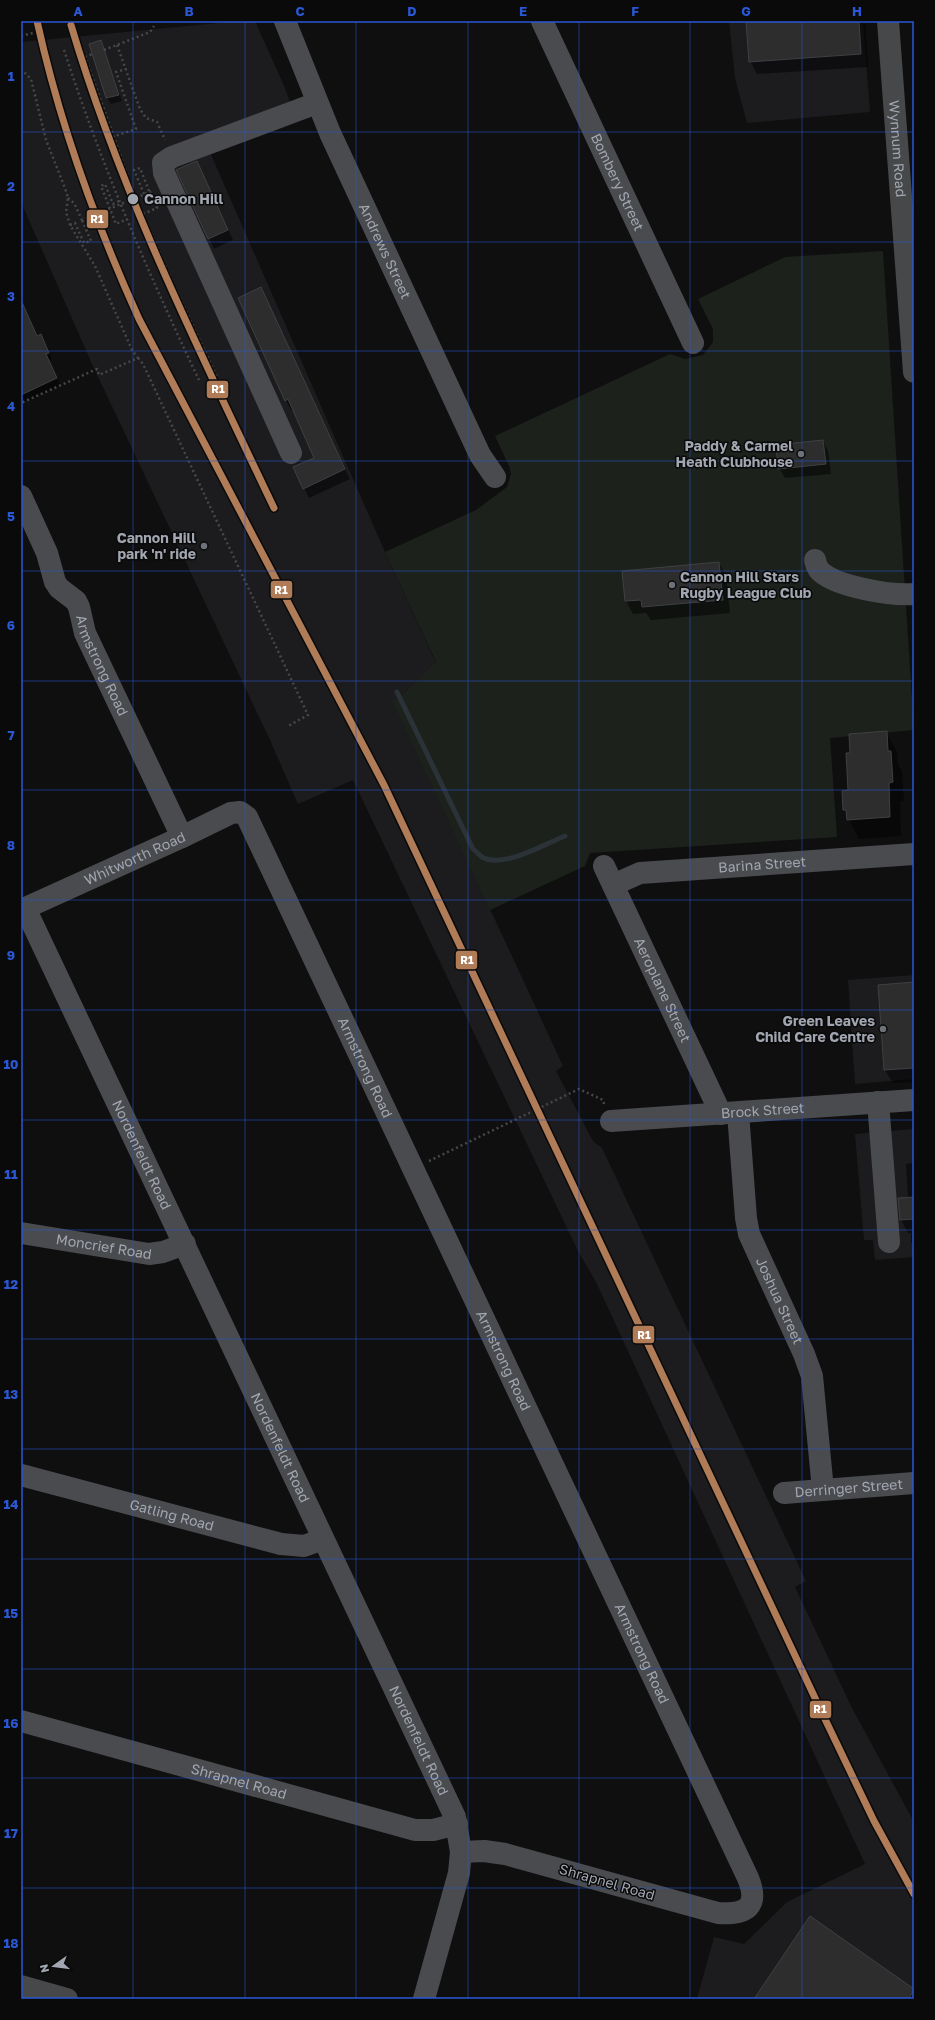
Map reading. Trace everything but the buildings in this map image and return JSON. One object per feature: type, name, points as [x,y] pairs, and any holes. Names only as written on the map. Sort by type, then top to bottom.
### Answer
[{"type":"main road","name":"Wynnum Road","points":[[888,21],[914,372]]},
{"type":"main road","points":[[21,1986],[67,1999]]},
{"type":"street","name":"Andrews Street","points":[[285,21],[317,104],[480,455],[496,477]]},
{"type":"street","name":"Bombery Street","points":[[542,21],[693,343]]},
{"type":"street","points":[[291,453],[164,173],[163,163],[172,157],[317,104]]},
{"type":"street","name":"Armstrong Road","points":[[21,496],[48,552],[55,582],[59,588],[76,601],[79,606],[85,633],[182,837]]},
{"type":"street","points":[[814,560],[820,571],[833,580],[888,594],[914,594]]},
{"type":"street","name":"Whitworth Road","points":[[23,909],[182,837],[231,813],[240,812],[247,817]]},
{"type":"street","name":"Armstrong Road","points":[[247,817],[414,1167],[748,1878],[753,1893],[751,1906]]},
{"type":"street","name":"Barina Street","points":[[609,875],[914,854]]},
{"type":"street","name":"Aeroplane Street","points":[[609,875],[729,1113]]},
{"type":"street","name":"Nordenfeldt Road","points":[[23,909],[185,1244],[323,1539],[451,1807],[457,1824],[461,1852],[457,1880],[424,1999]]},
{"type":"street","name":"Brock Street","points":[[611,1122],[914,1100]]},
{"type":"street","points":[[878,1102],[889,1242]]},
{"type":"street","name":"Joshua Street","points":[[729,1113],[749,1234],[804,1354],[812,1376],[823,1490]]},
{"type":"street","name":"Moncrief Road","points":[[21,1233],[149,1254],[163,1252],[185,1244]]},
{"type":"street","name":"Gatling Road","points":[[21,1475],[286,1545],[304,1546],[323,1539]]},
{"type":"street","name":"Derringer Street","points":[[784,1493],[914,1483]]},
{"type":"street","name":"Shrapnel Road","points":[[21,1721],[415,1830],[433,1830],[457,1824]]},
{"type":"street","name":"Shrapnel Road","points":[[461,1852],[484,1851],[505,1854],[718,1913],[737,1912],[751,1906]]},
{"type":"path","points":[[104,50],[150,32],[154,26]]},
{"type":"path","points":[[21,36],[33,33]]},
{"type":"path","points":[[117,45],[140,109],[146,118],[158,122],[172,157]]},
{"type":"path","points":[[64,50],[119,202],[165,309],[199,380]]},
{"type":"path","points":[[83,51],[112,137],[135,196],[217,377]]},
{"type":"path","points":[[85,57],[92,54]]},
{"type":"path","points":[[21,69],[31,79],[46,140],[68,198],[66,212],[70,225],[94,266],[132,350],[143,364],[308,715],[288,726]]},
{"type":"path","points":[[112,137],[136,128],[116,72],[126,69]]},
{"type":"path","points":[[135,196],[149,190],[140,168],[134,170],[144,194]]},
{"type":"path","points":[[119,202],[113,204],[105,184],[101,186],[116,224],[126,219]]},
{"type":"path","points":[[82,220],[150,192],[157,208],[143,214]]},
{"type":"path","points":[[68,198],[74,203],[91,241],[84,243],[75,223],[70,225]]},
{"type":"path","points":[[21,403],[97,369],[99,375],[138,358]]},
{"type":"path","points":[[414,1167],[464,1145],[580,1089],[603,1100],[611,1122]]},
{"type":"shaded area","points":[[240,21],[255,21],[285,88],[296,119],[209,150],[385,552],[436,663],[403,694],[393,700],[563,1066],[556,1071],[593,1141],[602,1148],[806,1581],[795,1587],[852,1708],[914,1822],[914,1999],[697,1999],[714,1937],[744,1944],[787,1902],[865,1864],[597,1284],[578,1251],[353,780],[298,804],[270,740],[92,364],[21,202],[21,42]]},
{"type":"shaded area","points":[[729,21],[863,21],[870,112],[747,123],[735,78]]},
{"type":"shaded area","points":[[883,251],[914,730],[830,738],[837,837],[590,853],[585,866],[490,910],[392,700],[403,694],[436,662],[385,552],[476,510],[507,487],[511,474],[509,466],[495,436],[670,354],[685,359],[703,355],[713,342],[713,329],[698,299],[785,257]]},
{"type":"shaded area","name":"Green Leaves Child Care Centre","points":[[914,975],[914,1079],[855,1084],[848,980]]},
{"type":"shaded area","points":[[914,1129],[914,1257],[875,1260],[873,1240],[864,1240],[855,1134]]},
{"type":"waterway","points":[[397,692],[473,849],[482,857],[491,860],[512,858],[565,836]]},
{"type":"railway","points":[[37,21],[56,98],[80,173],[93,210],[139,319],[384,785],[824,1717],[874,1821],[914,1894]]},
{"type":"transit line","name":"R1","points":[[37,21],[56,98],[80,173],[93,210],[139,319],[384,785],[824,1717],[874,1821],[914,1894]]},
{"type":"transit line","name":"R1","points":[[71,25],[113,150],[137,210],[190,330],[274,508]]},
{"type":"place","name":"Cannon Hill","points":[[133,199]]},
{"type":"place","name":"Paddy & Carmel Heath Clubhouse","points":[[801,454]]},
{"type":"place","name":"Cannon Hill park 'n' ride","points":[[204,546]]},
{"type":"place","name":"Cannon Hill Stars Rugby League Club","points":[[672,585]]},
{"type":"place","name":"Green Leaves Child Care Centre","points":[[883,1029]]}]
